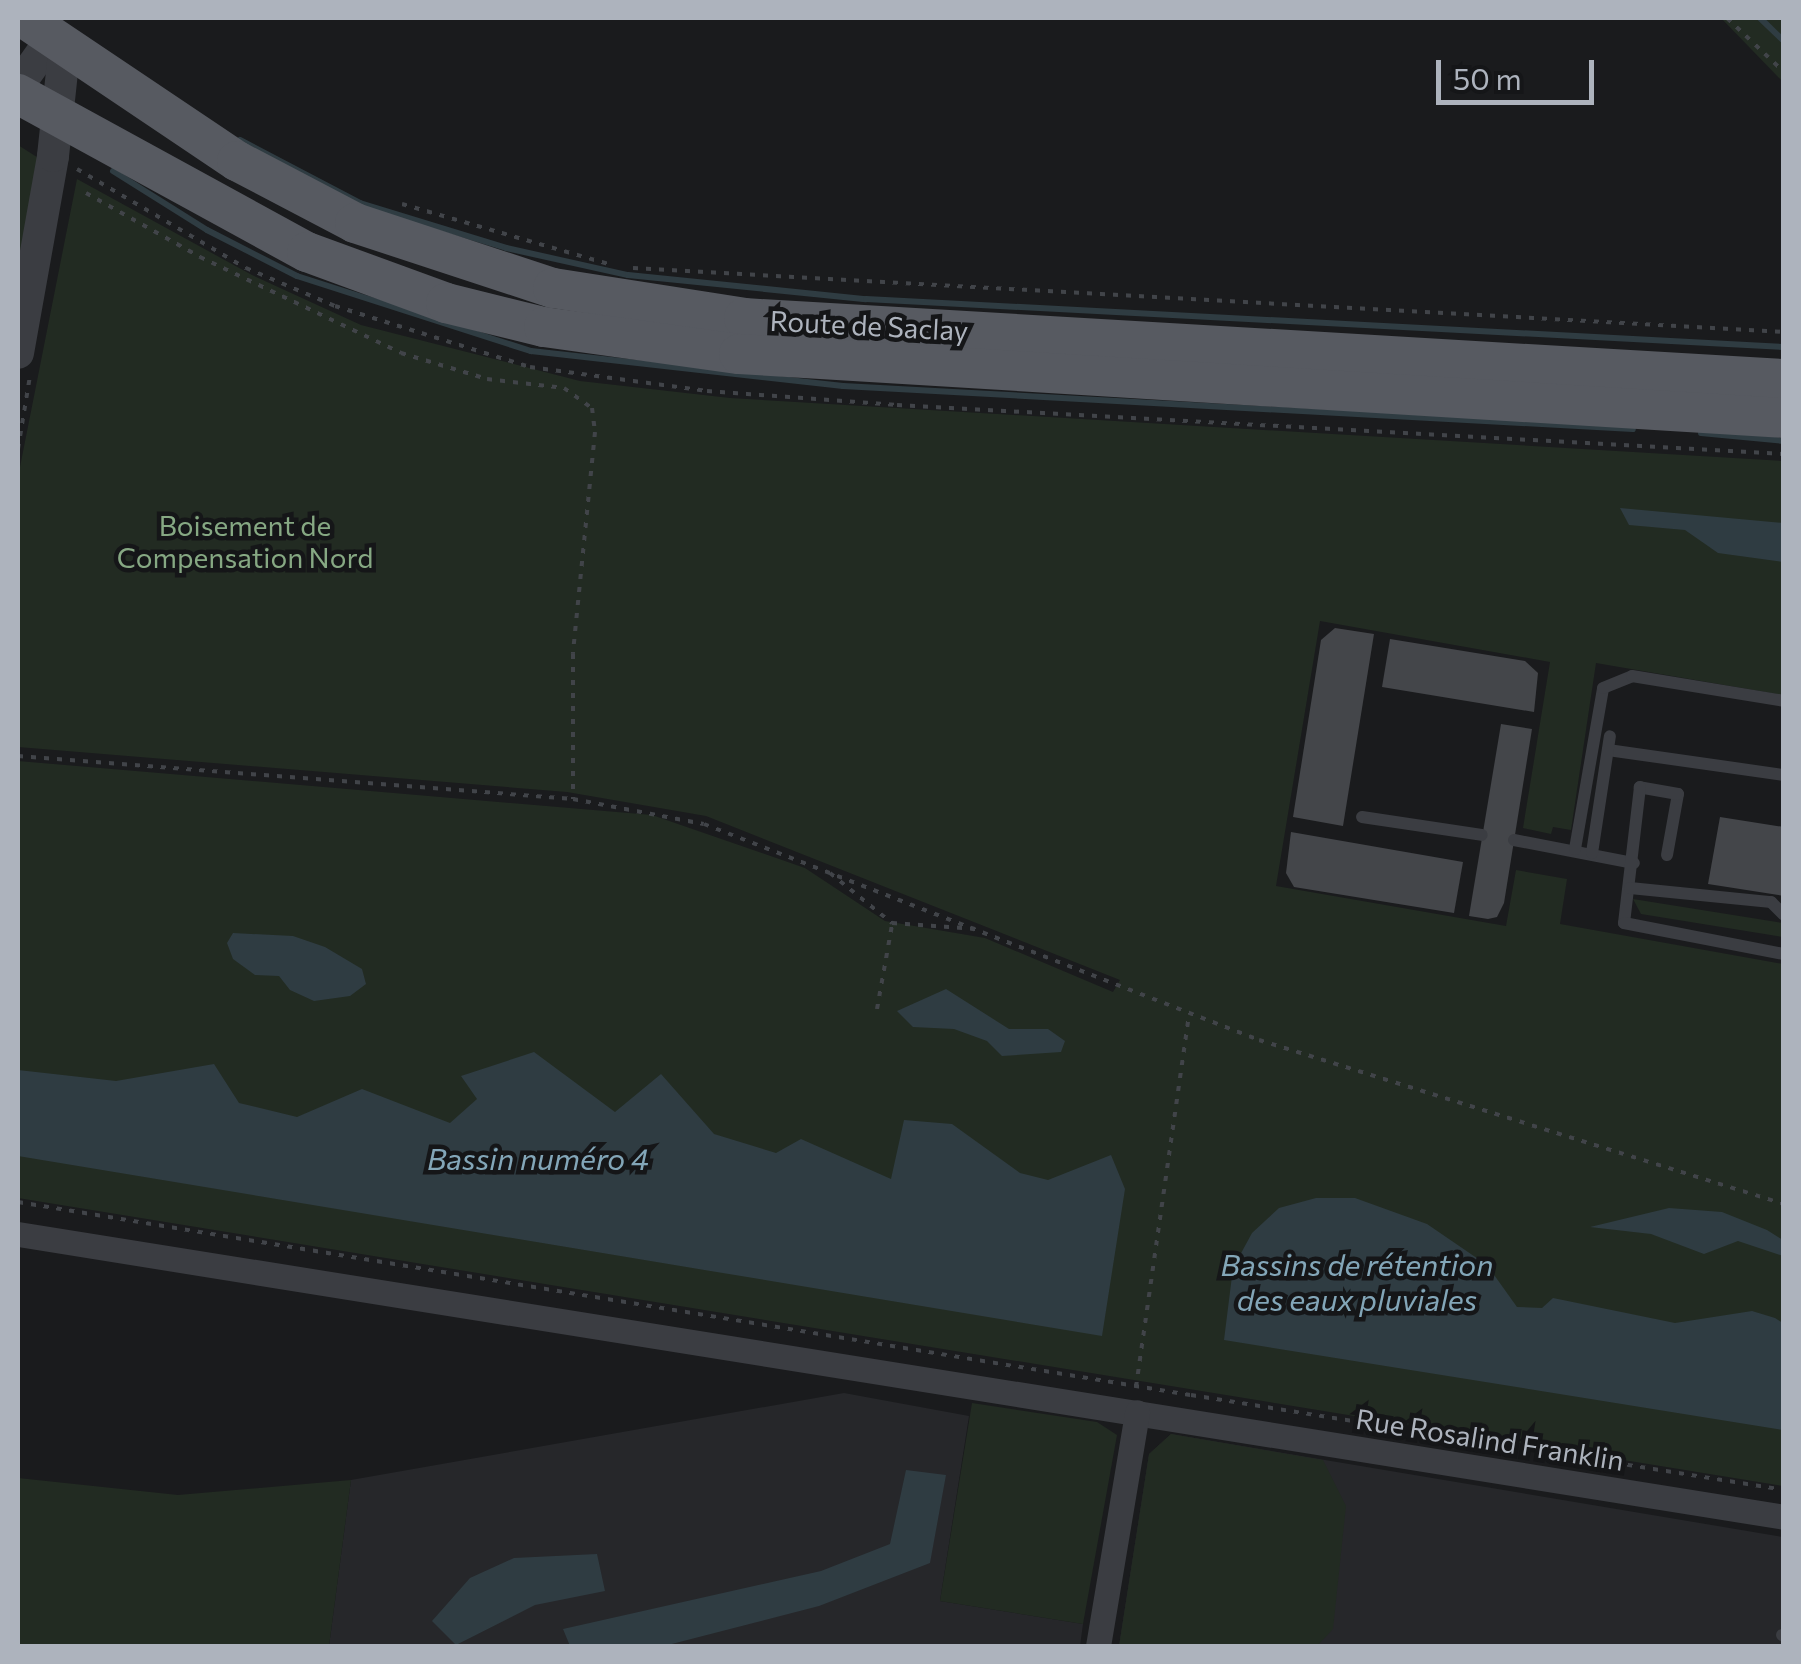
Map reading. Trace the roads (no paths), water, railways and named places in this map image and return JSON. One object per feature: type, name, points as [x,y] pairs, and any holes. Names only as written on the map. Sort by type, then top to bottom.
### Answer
[{"type":"main road","name":"Route de Saclay","points":[[52,33],[237,162],[355,224],[552,288],[744,318],[1784,380]]},
{"type":"main road","name":"Route de Saclay","points":[[18,90],[56,137],[307,252],[446,303],[544,327],[739,354],[1784,418]]},
{"type":"street","points":[[18,90],[52,33]]},
{"type":"street","points":[[18,353],[56,137],[52,33]]},
{"type":"street","name":"Rue Rosalind Franklin","points":[[18,1234],[1136,1399],[1784,1517]]},
{"type":"street","points":[[1098,1646],[1136,1399]]},
{"type":"lane","points":[[1575,849],[1604,688],[1632,676],[1784,700]]},
{"type":"lane","points":[[1592,853],[1609,743],[1784,775]]},
{"type":"lane","points":[[1667,856],[1678,794],[1640,788],[1624,924],[1784,954]]},
{"type":"lane","points":[[1362,817],[1482,835]]},
{"type":"lane","points":[[1514,840],[1634,863]]},
{"type":"lane","points":[[1630,888],[1771,902],[1784,915]]},
{"type":"water","points":[[1620,508],[1783,523],[1783,562],[1718,553],[1685,530],[1629,525]]},
{"type":"water","points":[[233,933],[293,936],[325,947],[362,969],[366,984],[350,996],[314,1001],[290,990],[279,976],[255,975],[233,959],[227,943]]},
{"type":"water","points":[[946,989],[1009,1029],[1048,1029],[1065,1041],[1061,1052],[1002,1056],[987,1041],[954,1029],[913,1027],[897,1011]]},
{"type":"water","name":"Bassin numéro 4","points":[[534,1052],[615,1112],[661,1074],[714,1134],[776,1153],[801,1139],[891,1179],[904,1120],[952,1124],[1020,1173],[1048,1180],[1111,1155],[1125,1189],[1102,1336],[18,1156],[18,1070],[116,1081],[214,1064],[239,1103],[297,1117],[362,1089],[450,1123],[477,1099],[461,1076]]},
{"type":"water","name":"Bassins de rétention des eaux pluviales","points":[[1316,1198],[1355,1198],[1427,1224],[1487,1265],[1517,1307],[1542,1308],[1553,1298],[1675,1323],[1752,1311],[1775,1318],[1783,1323],[1783,1430],[1224,1340],[1233,1268],[1252,1233],[1279,1208]]},
{"type":"water","points":[[1669,1208],[1722,1212],[1767,1230],[1783,1240],[1783,1256],[1738,1241],[1704,1254],[1651,1234],[1590,1227]]},
{"type":"water","points":[[906,1470],[946,1475],[930,1563],[819,1606],[664,1646],[570,1646],[563,1629],[821,1571],[890,1544]]},
{"type":"water","points":[[597,1554],[605,1591],[535,1605],[456,1645],[432,1621],[470,1578],[514,1558]]},
{"type":"waterway","points":[[1760,18],[1784,41]]},
{"type":"waterway","points":[[240,140],[360,203],[506,248],[628,275],[866,299],[1784,347]]},
{"type":"waterway","points":[[113,171],[207,230],[297,276],[531,351],[843,386],[1633,429]]},
{"type":"waterway","points":[[1701,433],[1784,441]]},
{"type":"park label","name":"Boisement de Compensation Nord","points":[[245,541]]}]
